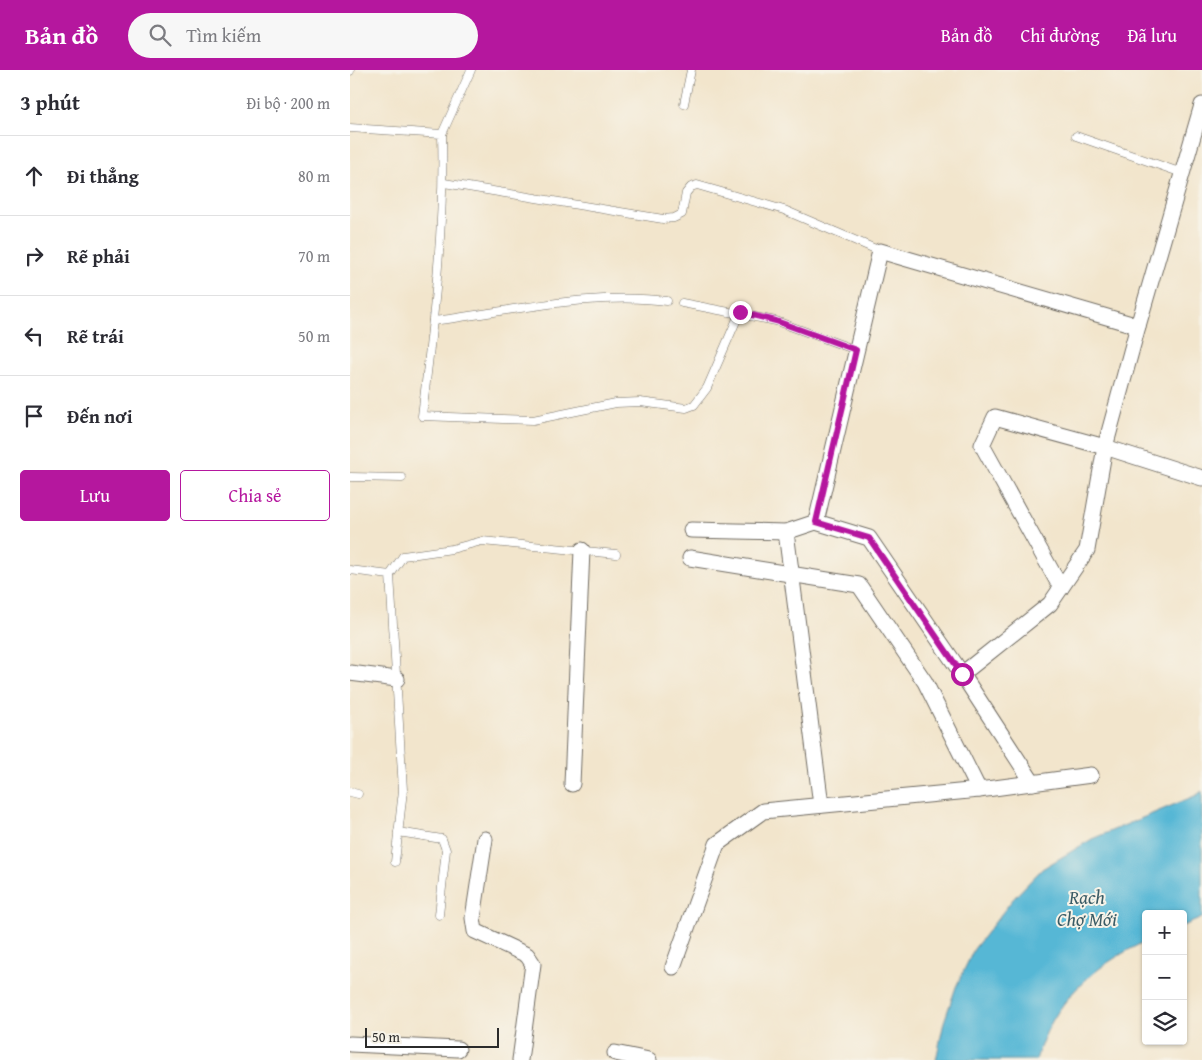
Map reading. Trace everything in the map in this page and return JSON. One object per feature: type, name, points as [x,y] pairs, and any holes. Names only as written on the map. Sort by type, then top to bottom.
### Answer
[{"type":"street","points":[[962,674],[1050,604],[1087,550],[1105,447],[1202,105]]},
{"type":"street","points":[[816,522],[880,251],[1138,326]]},
{"type":"street","points":[[1061,588],[982,446],[995,417],[1105,447],[1202,478]]},
{"type":"street","points":[[691,530],[786,532],[816,522],[869,538],[962,674],[1033,783]]},
{"type":"street","points":[[786,532],[821,805]]},
{"type":"street","points":[[572,784],[582,550]]},
{"type":"street","points":[[690,558],[859,585],[925,682],[979,790]]},
{"type":"street","points":[[350,673],[397,679]]},
{"type":"street","points":[[673,967],[717,844],[763,811],[979,790],[1091,775]]},
{"type":"street","points":[[485,839],[473,918],[475,931],[527,954],[533,964],[520,1060]]},
{"type":"street","points":[[350,1044],[458,1048]]},
{"type":"street","points":[[615,1053],[649,1060]]},
{"type":"lane","points":[[471,70],[442,134],[444,183],[433,321],[422,416],[533,420],[616,403],[640,402],[686,408],[694,405],[707,388],[740,312]]},
{"type":"lane","points":[[684,104],[691,70]]},
{"type":"lane","points":[[350,128],[442,134]]},
{"type":"lane","points":[[1076,136],[1182,173]]},
{"type":"lane","points":[[444,183],[662,219],[674,218],[682,214],[686,193],[691,186],[697,185],[784,210],[880,251]]},
{"type":"lane","points":[[433,321],[594,299],[647,298],[667,301]]},
{"type":"lane","points":[[682,303],[740,312],[776,321],[856,350]]},
{"type":"lane","points":[[350,476],[402,478]]},
{"type":"lane","points":[[395,862],[403,790],[390,575],[403,556],[452,549],[482,541],[616,554]]},
{"type":"lane","points":[[350,570],[390,575]]},
{"type":"lane","points":[[350,792],[358,794]]},
{"type":"lane","points":[[398,832],[442,839],[446,850],[439,914]]},
{"type":"water","name":"Rạch Chợ Mới","points":[[1202,791],[1202,918],[1187,924],[1187,910],[1142,910],[1142,943],[1108,962],[1077,988],[1053,1020],[1043,1039],[1036,1060],[936,1060],[944,1022],[956,987],[974,949],[1013,899],[1042,869],[1092,839],[1197,795]]},
{"type":"route","points":[[740,312],[776,321],[856,350],[816,522],[869,538],[962,674]]}]
